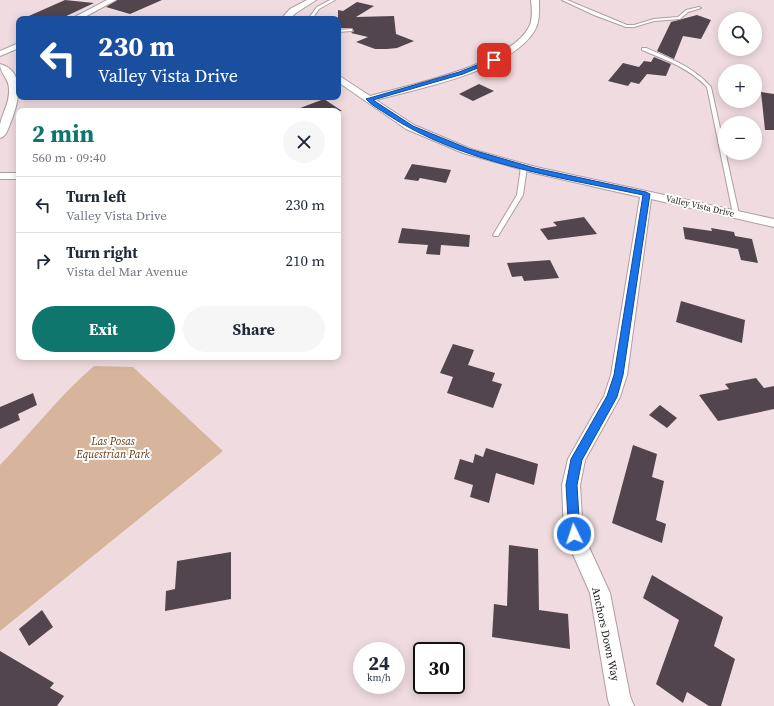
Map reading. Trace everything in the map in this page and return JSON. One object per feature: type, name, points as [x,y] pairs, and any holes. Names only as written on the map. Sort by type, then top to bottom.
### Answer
[{"type":"street","points":[[81,16],[112,0]]},
{"type":"street","points":[[288,16],[293,11],[312,0]]},
{"type":"street","points":[[369,99],[461,73],[494,60],[514,48],[531,30],[536,20],[535,0]]},
{"type":"street","points":[[0,54],[16,46]]},
{"type":"street","points":[[0,67],[11,76],[14,85],[12,109],[0,135]]},
{"type":"street","name":"Valley Vista Drive","points":[[341,80],[410,127],[467,150],[524,167],[774,223]]},
{"type":"street","points":[[0,176],[16,176]]},
{"type":"street","name":"Anchors Down Way","points":[[623,706],[619,700],[600,593],[574,534],[571,485],[577,459],[612,397],[618,375],[646,194]]},
{"type":"lane","points":[[312,16],[318,8],[333,0]]},
{"type":"lane","points":[[564,0],[626,26],[634,26],[654,20],[678,18],[687,11],[699,8]]},
{"type":"lane","points":[[341,31],[351,30]]},
{"type":"lane","points":[[644,48],[689,69],[701,77],[709,87],[736,214]]},
{"type":"lane","points":[[496,235],[520,195],[524,167]]},
{"type":"green space","name":"Las Posas Equestrian Park","points":[[94,366],[133,367],[223,451],[0,631],[0,465],[57,402]]},
{"type":"building","points":[[65,0],[94,3],[66,16],[29,16]]},
{"type":"building","points":[[117,0],[162,0],[130,14],[106,7]]},
{"type":"building","points":[[357,2],[374,6],[356,17],[394,16],[396,34],[414,41],[397,48],[387,49],[375,49],[356,42],[368,37],[351,33],[354,31],[352,28],[341,28],[341,16],[338,16],[338,10],[343,11]]},
{"type":"building","points":[[697,15],[711,20],[701,39],[683,36],[674,59],[657,51],[671,22]]},
{"type":"building","points":[[654,57],[671,64],[666,76],[647,74],[639,84],[631,82],[628,86],[608,81],[623,63],[639,67],[644,61],[651,62]]},
{"type":"building","points":[[479,84],[494,91],[473,101],[459,94]]},
{"type":"building","points":[[762,92],[774,94],[774,130],[765,130]]},
{"type":"building","points":[[321,100],[326,100],[338,108],[300,108]]},
{"type":"building","points":[[412,164],[451,170],[446,183],[420,178],[418,181],[404,179]]},
{"type":"building","points":[[584,217],[597,234],[548,240],[540,229],[557,226],[553,222]]},
{"type":"building","points":[[683,227],[712,231],[711,228],[734,232],[735,236],[752,239],[758,263],[741,260],[738,249],[685,239]]},
{"type":"building","points":[[402,228],[470,235],[469,247],[441,245],[440,255],[426,254],[428,245],[398,243]]},
{"type":"building","points":[[550,260],[559,278],[524,281],[522,276],[512,277],[507,263]]},
{"type":"building","points":[[681,301],[745,320],[742,343],[676,322]]},
{"type":"building","points":[[453,344],[474,350],[468,365],[495,373],[492,381],[502,384],[493,408],[447,393],[453,377],[440,373]]},
{"type":"building","points":[[756,378],[764,388],[774,386],[774,409],[718,421],[699,395],[729,389],[725,384]]},
{"type":"building","points":[[33,393],[37,405],[18,414],[20,420],[0,429],[0,407]]},
{"type":"building","points":[[660,405],[677,418],[667,428],[649,415]]},
{"type":"building","points":[[633,445],[657,454],[652,477],[664,481],[656,520],[666,524],[662,543],[612,523]]},
{"type":"building","points":[[486,448],[538,464],[534,485],[496,473],[489,503],[470,497],[473,485],[454,479],[460,459],[473,463],[475,454],[483,457]]},
{"type":"building","points":[[509,545],[538,549],[539,610],[568,614],[570,649],[492,637],[494,604],[507,606]]},
{"type":"building","points":[[231,552],[231,599],[165,611],[166,591],[175,589],[177,561]]},
{"type":"building","points":[[652,575],[723,617],[714,646],[735,659],[721,706],[709,706],[687,692],[683,703],[656,684],[679,620],[643,598]]},
{"type":"building","points":[[42,610],[53,627],[29,646],[19,629]]},
{"type":"building","points":[[0,651],[54,683],[50,688],[64,696],[57,706],[0,706]]},
{"type":"route","points":[[494,60],[461,73],[369,99],[410,127],[484,156],[534,170],[646,194],[618,375],[612,397],[577,459],[571,485],[574,534]]}]
